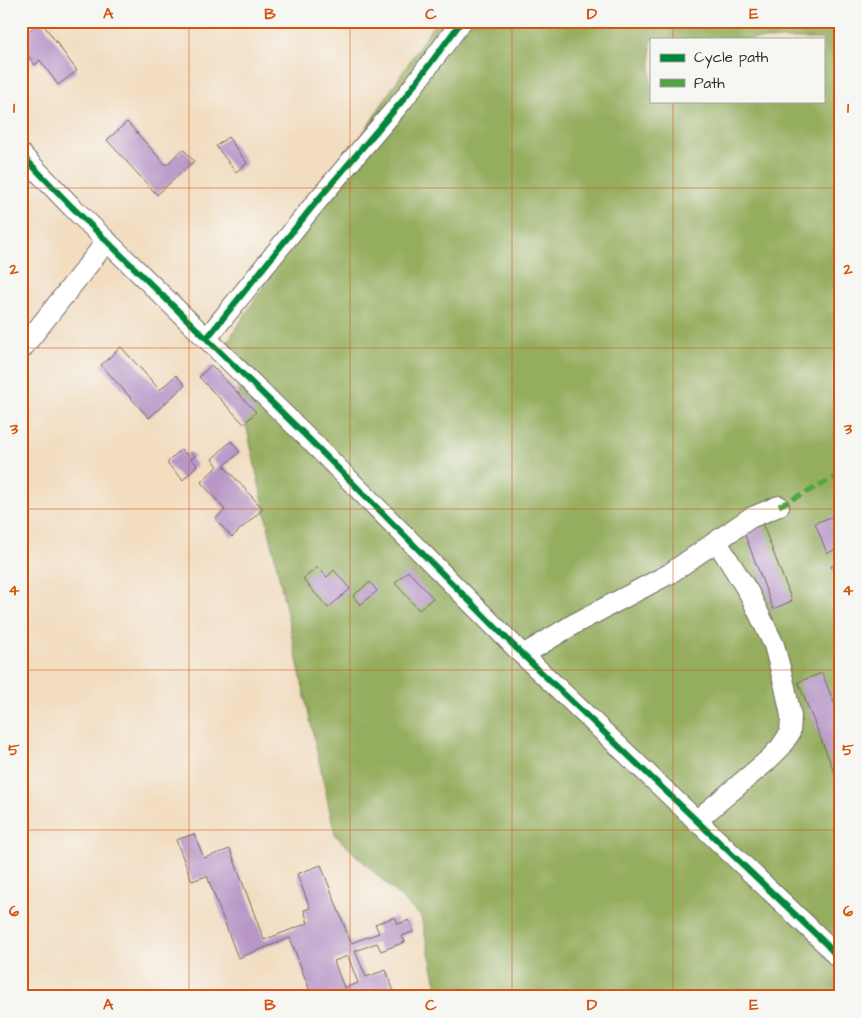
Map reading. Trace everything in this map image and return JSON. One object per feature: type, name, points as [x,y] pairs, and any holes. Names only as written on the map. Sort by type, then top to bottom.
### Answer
[{"type":"street","points":[[207,338],[403,100],[462,21]]},
{"type":"street","points":[[21,154],[523,655],[826,944],[841,961]]},
{"type":"street","points":[[21,350],[107,240]]},
{"type":"street","points":[[523,655],[574,624],[669,574],[750,518],[779,506]]},
{"type":"street","points":[[696,821],[767,761],[780,748],[790,733],[791,716],[774,645],[749,593],[717,542]]},
{"type":"green space","points":[[436,21],[841,21],[841,997],[439,997],[421,917],[335,835],[228,341]]},
{"type":"building","points":[[41,21],[77,71],[58,85],[40,60],[35,65],[21,46],[21,37]]},
{"type":"building","points":[[127,122],[166,165],[183,149],[194,161],[157,195],[107,140]]},
{"type":"building","points":[[228,137],[247,163],[236,172],[216,146]]},
{"type":"building","points":[[21,252],[28,259],[21,266]]},
{"type":"building","points":[[121,347],[160,390],[176,375],[185,385],[149,418],[101,365]]},
{"type":"building","points":[[211,365],[256,412],[244,424],[199,377]]},
{"type":"building","points":[[231,441],[240,452],[224,466],[263,509],[232,537],[215,519],[225,510],[201,482],[218,466],[212,459]]},
{"type":"building","points":[[181,449],[187,455],[190,452],[195,456],[191,459],[197,465],[183,480],[167,463]]},
{"type":"building","points":[[841,513],[841,548],[827,553],[815,523]]},
{"type":"building","points":[[761,520],[792,601],[773,609],[742,527]]},
{"type":"building","points":[[841,562],[841,589],[831,566]]},
{"type":"building","points":[[318,567],[327,577],[334,570],[350,589],[328,608],[303,579]]},
{"type":"building","points":[[408,571],[433,598],[419,610],[395,583]]},
{"type":"building","points":[[370,582],[377,591],[360,605],[353,596]]},
{"type":"building","points":[[822,673],[841,720],[841,772],[835,774],[798,682]]},
{"type":"building","points":[[194,834],[204,858],[230,849],[264,940],[308,923],[304,910],[310,908],[297,874],[321,865],[351,943],[379,933],[375,924],[395,917],[398,924],[409,920],[413,932],[402,936],[405,942],[381,951],[377,943],[355,951],[366,977],[386,970],[396,997],[362,997],[360,991],[347,997],[303,997],[311,994],[290,938],[238,958],[207,876],[192,881],[176,840]],"holes":[[[348,956],[358,983],[344,988],[334,961]]]},
{"type":"marked path","points":[[779,506],[841,474]]},
{"type":"cycle path","points":[[207,338],[317,201],[403,100],[462,21]]},
{"type":"cycle path","points":[[21,154],[72,207],[305,435],[523,655],[826,944],[841,961]]}]
